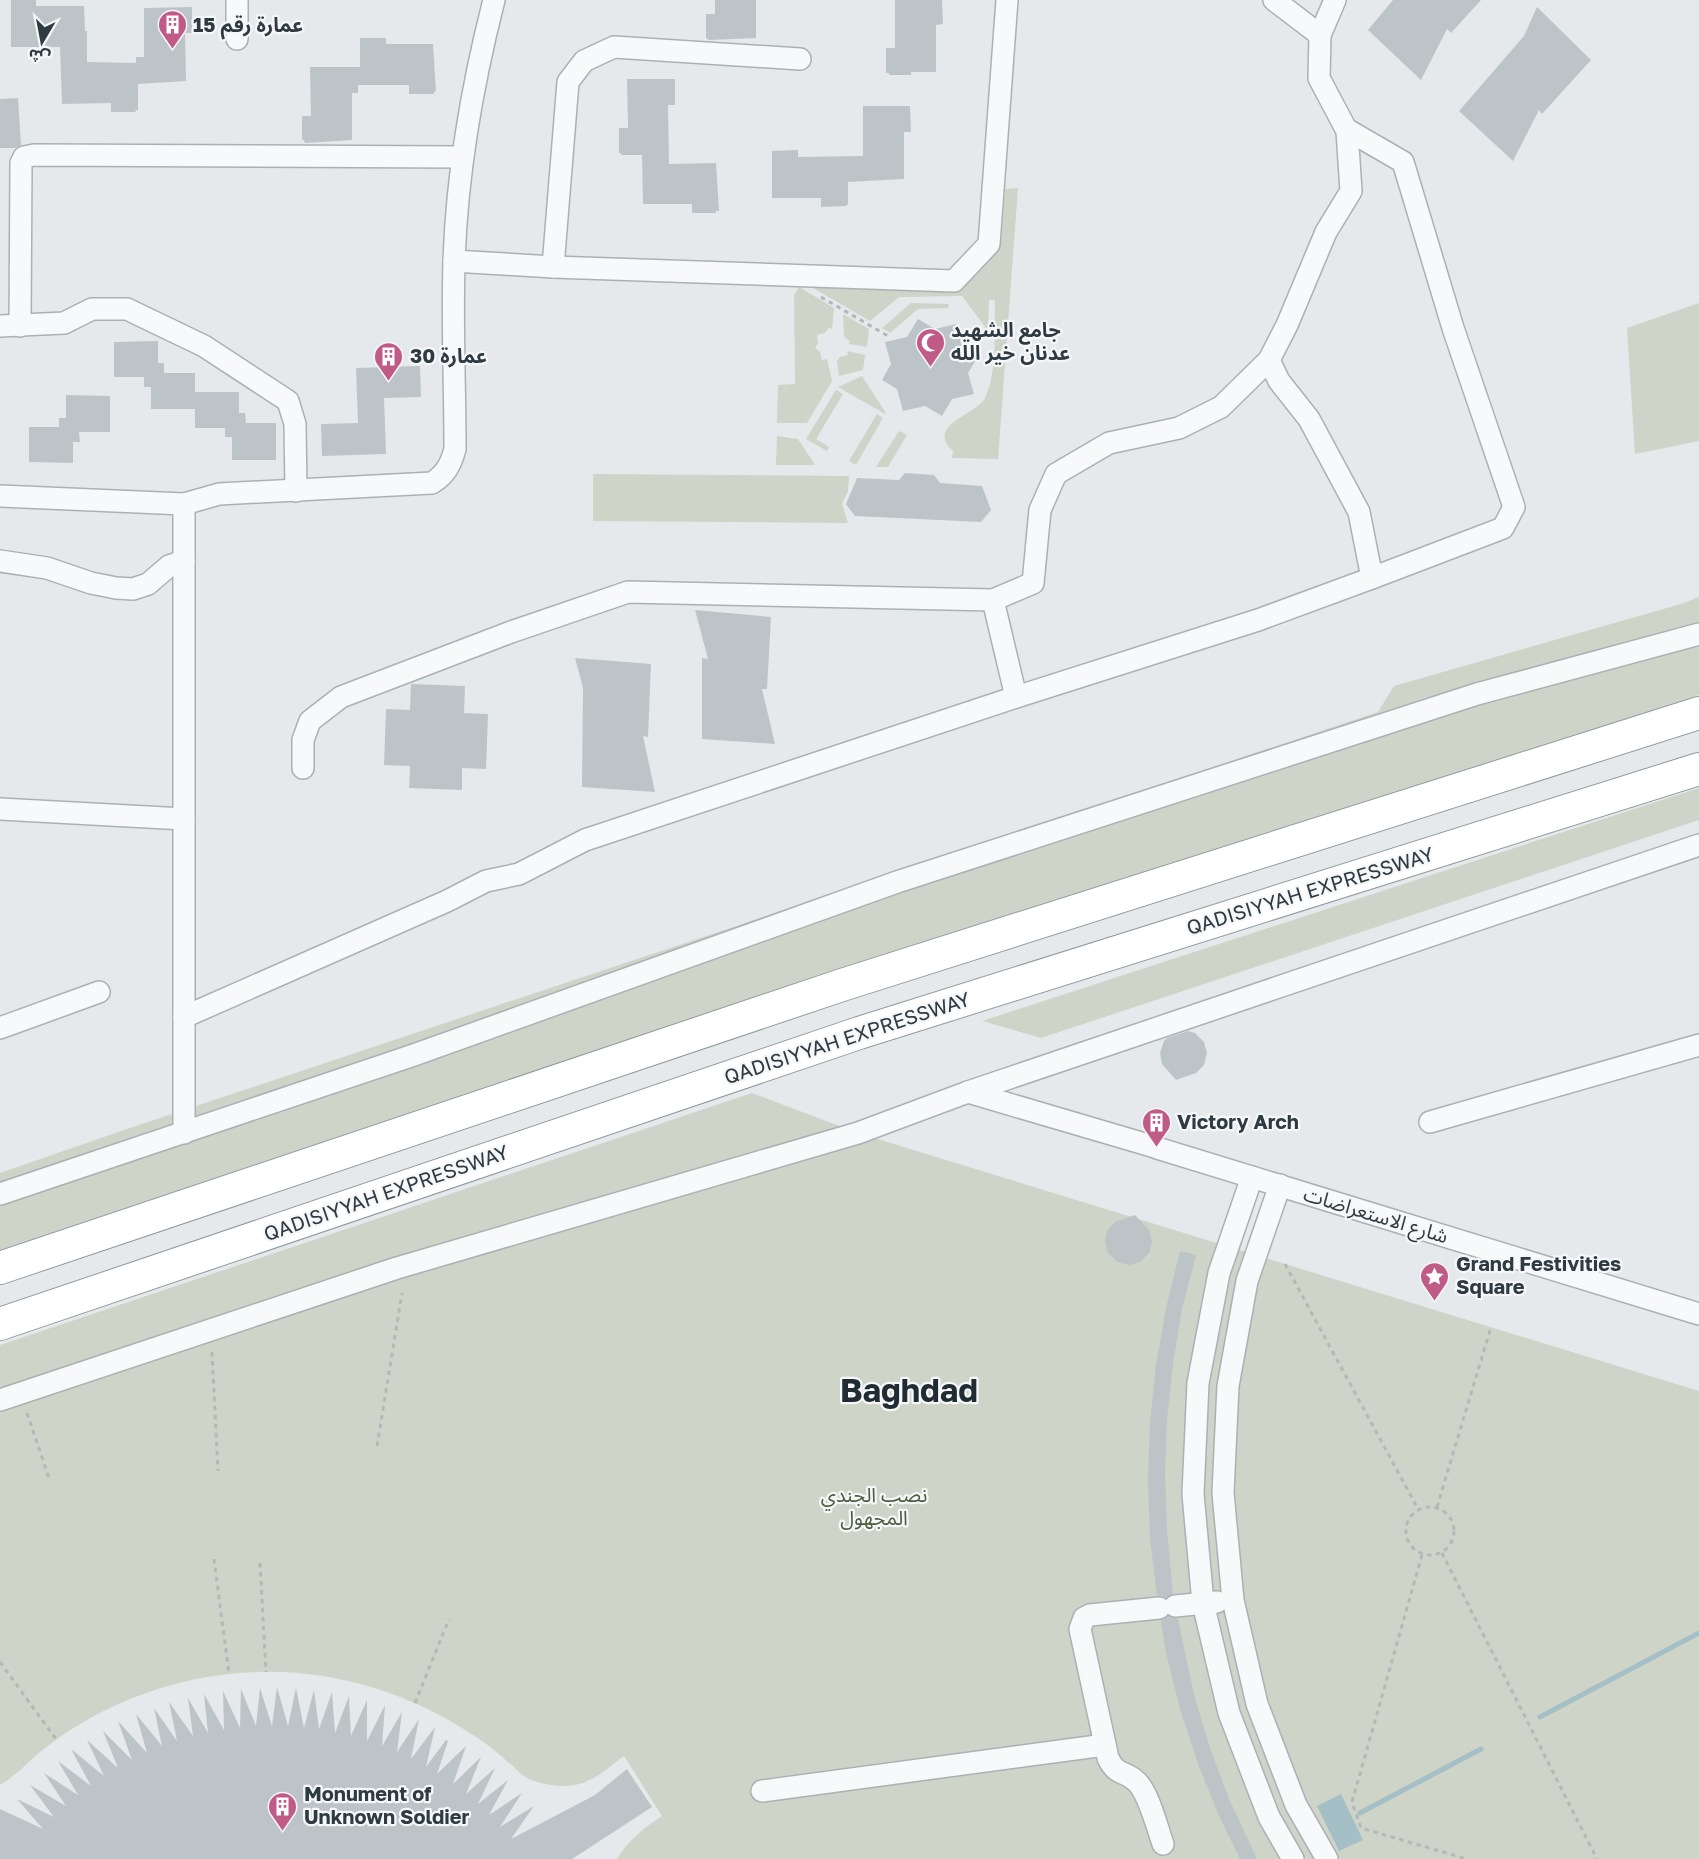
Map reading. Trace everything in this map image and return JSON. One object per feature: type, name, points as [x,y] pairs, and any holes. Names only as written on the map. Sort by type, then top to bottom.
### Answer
[{"type":"highway","points":[[0,1268],[853,981],[1699,713]]},
{"type":"highway","name":"QADISIYYAH EXPRESSWAY","points":[[0,1324],[859,1033],[1699,769]]},
{"type":"street","points":[[237,0],[237,39]]},
{"type":"street","points":[[0,496],[184,504],[219,494],[432,483],[442,477],[452,464],[455,449],[454,261],[462,157],[479,60],[494,0]]},
{"type":"street","points":[[454,261],[553,267],[954,281],[989,244],[1007,0]]},
{"type":"street","points":[[1274,0],[1320,35]]},
{"type":"street","points":[[303,768],[303,740],[310,721],[341,697],[511,632],[628,592],[993,600],[1033,583],[1040,510],[1056,474],[1109,443],[1179,428],[1221,407],[1269,360],[1287,325],[1326,232],[1351,191],[1346,129],[1319,78],[1320,35],[1335,0]]},
{"type":"street","points":[[553,267],[568,82],[584,61],[614,47],[800,59]]},
{"type":"street","points":[[184,1017],[447,901],[486,881],[519,874],[585,840],[1016,697],[1258,620],[1503,528],[1514,507],[1454,328],[1403,162],[1346,129]]},
{"type":"street","points":[[296,491],[295,424],[288,401],[204,346],[127,309],[92,309],[64,323],[10,326],[21,163],[24,157],[57,155],[462,157]]},
{"type":"street","points":[[1269,360],[1279,381],[1309,419],[1359,512],[1372,578]]},
{"type":"street","points":[[184,504],[184,1133]]},
{"type":"street","points":[[0,561],[47,568],[91,583],[133,589],[148,584],[169,566],[184,561]]},
{"type":"street","points":[[993,600],[1016,697]]},
{"type":"street","points":[[0,1194],[411,1056],[908,879],[1477,694],[1699,634]]},
{"type":"street","points":[[0,809],[184,819]]},
{"type":"street","points":[[0,1400],[397,1268],[858,1133],[968,1092],[1699,844]]},
{"type":"street","points":[[0,1028],[99,992]]},
{"type":"street","points":[[1430,1122],[1699,1045]]},
{"type":"street","name":"شارع الاستعراضات","points":[[968,1092],[1699,1314]]},
{"type":"street","points":[[1252,1177],[1219,1274],[1198,1383],[1193,1494],[1203,1603],[1229,1713],[1269,1817],[1293,1859]]},
{"type":"street","points":[[1280,1185],[1247,1281],[1228,1386],[1222,1494],[1233,1600],[1257,1704],[1296,1804],[1326,1859]]},
{"type":"street","points":[[1163,1844],[1142,1788],[1129,1776],[1119,1773],[1112,1767],[1108,1758],[1080,1629],[1084,1618],[1090,1615],[1233,1600]]},
{"type":"street","points":[[762,1791],[1105,1745]]},
{"type":"path","points":[[802,275],[805,287],[888,336]]},
{"type":"path","points":[[1285,1264],[1418,1509]]},
{"type":"path","points":[[377,1446],[402,1293]]},
{"type":"path","points":[[1437,1507],[1491,1328]]},
{"type":"path","points":[[212,1352],[218,1471]]},
{"type":"path","points":[[27,1413],[49,1478]]},
{"type":"path","points":[[1428,1506],[1437,1507],[1449,1515],[1455,1528],[1452,1543],[1442,1553],[1432,1556],[1422,1555],[1410,1546],[1405,1533],[1408,1519],[1418,1509],[1428,1506]]},
{"type":"path","points":[[1442,1553],[1597,1859]]},
{"type":"path","points":[[1422,1555],[1352,1802],[1361,1828],[1467,1859]]},
{"type":"path","points":[[214,1559],[229,1674]]},
{"type":"path","points":[[260,1563],[266,1672]]},
{"type":"path","points":[[415,1703],[449,1619]]},
{"type":"path","points":[[0,1662],[56,1739]]},
{"type":"green space","points":[[1018,188],[998,459],[952,458],[953,451],[946,442],[945,434],[956,421],[980,404],[989,387],[994,349],[995,300],[989,300],[988,331],[962,296],[899,297],[870,321],[813,288],[813,280],[962,284],[993,257],[1001,243],[1005,189]]},
{"type":"green space","points":[[799,287],[834,308],[832,329],[829,327],[825,333],[817,335],[818,343],[815,348],[820,352],[822,360],[827,359],[832,381],[807,423],[777,423],[778,385],[795,384],[794,295]]},
{"type":"green space","points":[[911,303],[949,304],[948,308],[918,309],[890,333],[882,328]]},
{"type":"green space","points":[[1699,303],[1699,441],[1635,454],[1627,328]]},
{"type":"green space","points":[[843,314],[869,329],[867,347],[849,344],[850,341],[844,337]]},
{"type":"green space","points":[[847,351],[865,355],[863,370],[839,376],[837,361],[840,357],[848,355]]},
{"type":"green space","points":[[862,376],[886,413],[885,414],[838,387]]},
{"type":"green space","points":[[836,390],[843,394],[816,439],[829,447],[827,451],[806,439]]},
{"type":"green space","points":[[877,414],[883,418],[856,465],[849,461]]},
{"type":"green space","points":[[899,431],[907,435],[888,467],[876,467]]},
{"type":"green space","points":[[777,436],[798,439],[815,465],[776,465]]},
{"type":"green space","points":[[593,474],[849,476],[848,491],[842,504],[848,523],[593,521]]},
{"type":"green space","points":[[1699,597],[1699,695],[0,1251],[0,1173],[1378,712],[1394,686]]},
{"type":"green space","points":[[1699,788],[1699,820],[1041,1038],[982,1021]]},
{"type":"green space","name":"نصب الجندي المجهول","points":[[752,1093],[858,1133],[1699,1391],[1699,1859],[617,1859],[637,1835],[662,1816],[624,1756],[599,1775],[582,1783],[563,1786],[541,1783],[525,1777],[476,1737],[419,1705],[358,1683],[294,1673],[262,1672],[205,1677],[137,1696],[73,1728],[0,1785],[0,1345]]},
{"type":"water","points":[[1341,1794],[1363,1840],[1339,1851],[1317,1806]]},
{"type":"building","points":[[11,0],[36,0],[36,6],[84,6],[87,62],[136,63],[136,57],[144,57],[144,8],[192,7],[192,33],[185,33],[186,81],[138,84],[138,110],[135,110],[136,112],[111,112],[111,103],[62,104],[60,47],[11,47]]},
{"type":"building","points":[[715,0],[756,0],[756,38],[709,40],[706,38],[706,14],[715,14]]},
{"type":"building","points":[[895,0],[942,0],[943,24],[936,25],[936,72],[911,72],[911,75],[886,73],[886,48],[895,48]]},
{"type":"building","points":[[1393,0],[1481,0],[1451,33],[1447,29],[1421,80],[1368,30]]},
{"type":"building","points":[[1537,7],[1591,60],[1542,114],[1539,110],[1513,161],[1459,111],[1524,36]]},
{"type":"building","points":[[360,38],[386,38],[386,44],[433,44],[436,92],[434,91],[434,94],[409,94],[409,85],[358,85],[358,93],[352,93],[352,140],[305,143],[302,140],[302,116],[311,116],[310,67],[360,67]]},
{"type":"building","points":[[627,79],[675,79],[675,105],[668,105],[669,164],[716,163],[719,211],[692,213],[692,204],[643,204],[642,155],[621,155],[619,153],[619,128],[628,128]]},
{"type":"building","points":[[18,98],[21,145],[15,148],[0,148],[0,99]]},
{"type":"building","points":[[863,106],[910,106],[911,132],[904,132],[904,179],[848,182],[848,204],[846,206],[821,207],[821,198],[772,198],[772,151],[798,150],[798,157],[863,156]]},
{"type":"building","name":"جامع الشهيد عدنان خير الله","points":[[918,319],[935,329],[956,324],[961,344],[979,355],[968,373],[974,394],[952,399],[942,416],[925,406],[903,411],[897,389],[882,380],[891,364],[885,342],[907,337]]},
{"type":"building","points":[[158,341],[158,363],[164,363],[164,373],[195,373],[195,392],[239,392],[239,413],[245,413],[246,423],[276,423],[276,460],[232,460],[232,437],[225,437],[225,428],[195,428],[195,409],[151,409],[151,387],[144,387],[144,377],[114,377],[114,342]]},
{"type":"building","points":[[420,366],[421,397],[384,398],[386,454],[322,456],[321,424],[358,423],[356,368]]},
{"type":"building","points":[[66,395],[110,396],[110,432],[79,432],[80,442],[73,442],[73,463],[29,462],[29,427],[59,427],[59,418],[66,418]]},
{"type":"building","points":[[905,473],[934,475],[940,483],[982,486],[991,510],[981,522],[855,516],[846,504],[857,478],[899,480]]},
{"type":"building","points":[[695,610],[771,617],[767,689],[762,689],[775,744],[702,739],[702,658],[708,659]]},
{"type":"building","points":[[575,658],[651,664],[648,737],[643,736],[655,792],[582,787],[583,688]]},
{"type":"building","points":[[411,684],[465,686],[464,713],[488,714],[486,769],[462,768],[462,790],[409,788],[410,766],[384,765],[386,709],[410,710]]},
{"type":"building","points":[[1188,1031],[1195,1033],[1204,1042],[1207,1053],[1204,1065],[1196,1073],[1176,1080],[1162,1064],[1160,1053],[1167,1038]]},
{"type":"building","points":[[1135,1215],[1149,1230],[1152,1242],[1149,1253],[1140,1262],[1129,1265],[1117,1262],[1108,1253],[1105,1242],[1107,1231],[1115,1222]]},
{"type":"building","points":[[1180,1251],[1196,1255],[1182,1309],[1167,1419],[1165,1475],[1173,1593],[1166,1598],[1157,1595],[1150,1538],[1148,1480],[1150,1422],[1156,1365],[1166,1308]]},
{"type":"building","points":[[1168,1616],[1178,1619],[1194,1695],[1210,1748],[1230,1801],[1257,1859],[1240,1859],[1198,1764],[1180,1709],[1166,1653],[1161,1621]]},
{"type":"building","points":[[277,1687],[288,1726],[296,1688],[304,1728],[314,1690],[319,1729],[332,1692],[335,1733],[349,1696],[351,1736],[367,1700],[367,1741],[385,1705],[382,1746],[402,1712],[397,1752],[419,1719],[411,1759],[435,1727],[426,1767],[446,1740],[448,1741],[437,1774],[466,1746],[453,1784],[481,1757],[466,1794],[495,1768],[478,1804],[508,1780],[489,1815],[522,1793],[500,1827],[534,1806],[511,1839],[595,1795],[627,1769],[652,1807],[572,1859],[0,1859],[0,1809],[43,1829],[17,1799],[54,1817],[30,1785],[66,1806],[44,1773],[78,1795],[58,1761],[91,1786],[71,1749],[104,1776],[87,1740],[118,1768],[103,1731],[132,1760],[118,1721],[147,1753],[136,1714],[162,1746],[154,1708],[177,1741],[169,1702],[193,1736],[188,1698],[208,1733],[204,1694],[224,1730],[223,1691],[240,1728],[241,1689],[256,1726],[260,1688],[272,1726]]},
{"type":"waterway","points":[[1540,1717],[1699,1633]]},
{"type":"waterway","points":[[1360,1813],[1481,1749]]},
{"type":"place","name":"عمارة رقم 15","points":[[172,50]]},
{"type":"place","name":"جامع الشهيد عدنان خير الله","points":[[930,368]]},
{"type":"place","name":"عمارة 30","points":[[389,382]]},
{"type":"place","name":"Victory Arch","points":[[1156,1148]]},
{"type":"place","name":"Grand Festivities Square","points":[[1435,1302]]},
{"type":"place","name":"Monument of Unknown Soldier","points":[[283,1832]]},
{"type":"district","name":"Baghdad","points":[[909,1391]]}]
